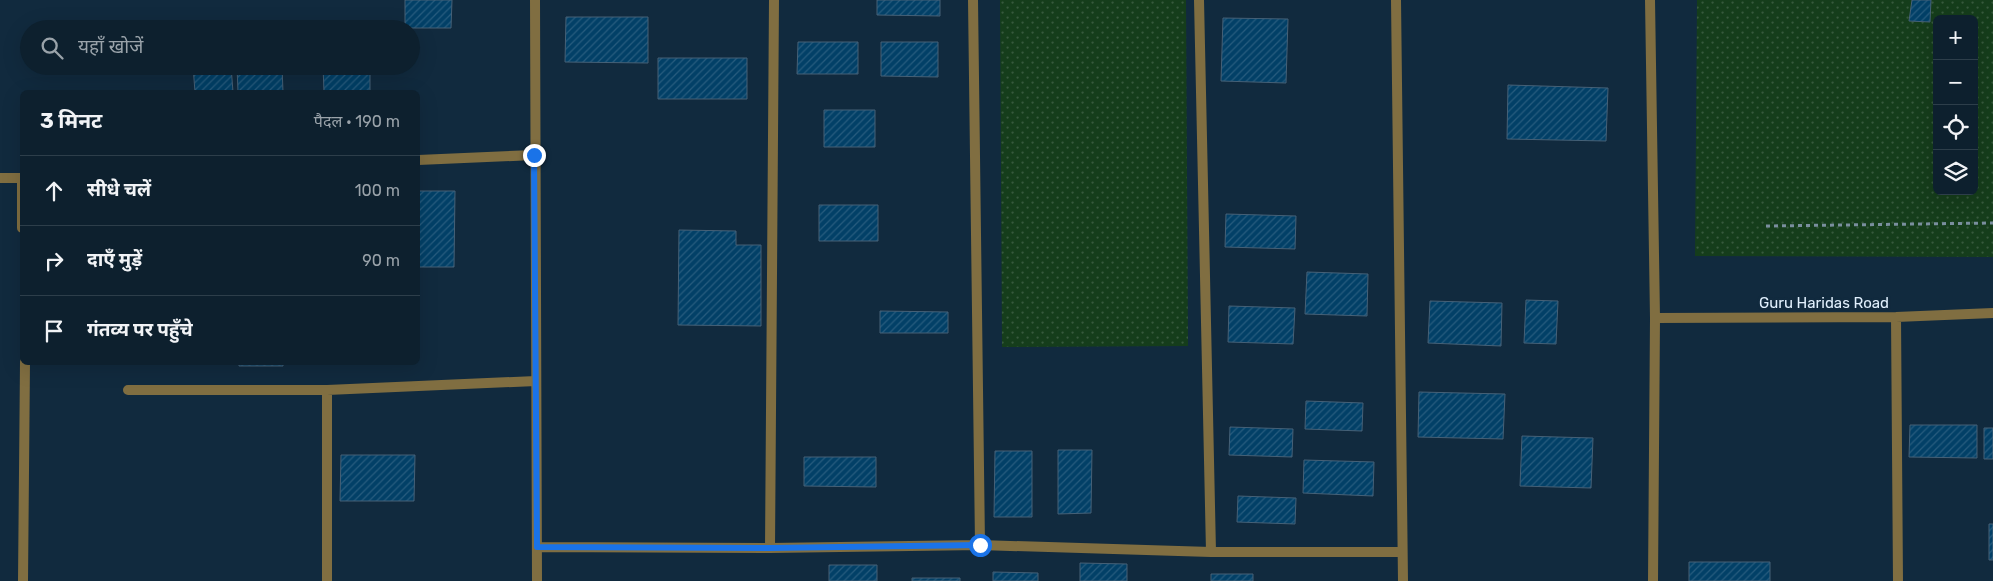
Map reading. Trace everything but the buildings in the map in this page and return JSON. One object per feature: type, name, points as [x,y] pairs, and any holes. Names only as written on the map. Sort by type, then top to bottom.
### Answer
[{"type":"street","points":[[535,0],[534,155],[537,581]]},
{"type":"street","points":[[770,548],[774,0]]},
{"type":"street","points":[[973,0],[980,545]]},
{"type":"street","points":[[1199,0],[1211,552]]},
{"type":"street","points":[[1396,0],[1403,581]]},
{"type":"street","points":[[1650,0],[1655,318],[1653,581]]},
{"type":"street","points":[[420,160],[534,155]]},
{"type":"street","points":[[0,178],[20,178]]},
{"type":"street","name":"Guru Haridas Road","points":[[1655,318],[1896,317],[1993,313]]},
{"type":"street","points":[[1896,317],[1898,581]]},
{"type":"street","points":[[23,581],[25,365]]},
{"type":"street","points":[[128,390],[327,390],[536,382]]},
{"type":"street","points":[[327,390],[327,581]]},
{"type":"street","points":[[537,547],[770,548],[980,545],[1211,552],[1402,552]]},
{"type":"path","points":[[1766,226],[1993,223]]},
{"type":"green space","points":[[1000,0],[1186,0],[1188,346],[1002,347]]},
{"type":"green space","points":[[1697,0],[1993,0],[1993,257],[1695,256]]},
{"type":"route","points":[[534,155],[537,547],[770,548],[980,545]]}]
